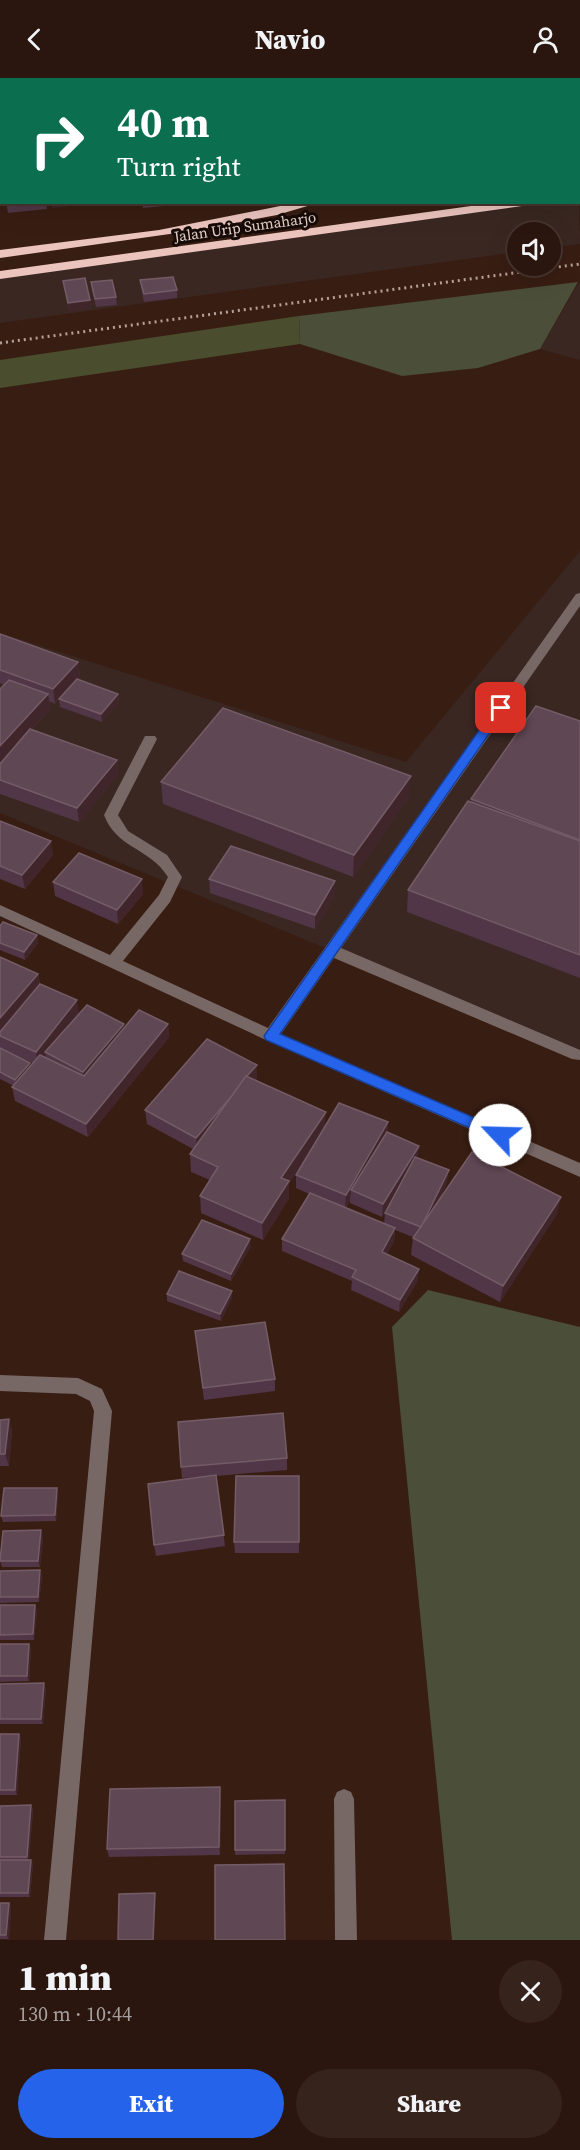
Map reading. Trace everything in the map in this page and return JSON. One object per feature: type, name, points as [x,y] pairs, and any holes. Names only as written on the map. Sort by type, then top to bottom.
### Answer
[{"type":"highway","name":"Jalan Urip Sumaharjo","points":[[0,254],[253,219],[309,204]]},
{"type":"highway","name":"Jalan Urip Sumaharjo","points":[[0,275],[515,204]]},
{"type":"street","points":[[271,1036],[580,597]]},
{"type":"street","points":[[113,962],[165,898],[175,876],[159,855],[122,836],[114,826],[111,815],[150,739]]},
{"type":"street","points":[[0,910],[271,1036],[580,1170]]},
{"type":"street","points":[[330,951],[577,1055]]},
{"type":"street","points":[[0,1383],[78,1386],[96,1395],[104,1411],[55,1940]]},
{"type":"street","points":[[344,1799],[346,1940]]},
{"type":"shaded area","points":[[535,204],[579,204],[580,244],[561,247],[561,222],[507,222],[507,253],[0,323],[0,275]]},
{"type":"shaded area","points":[[580,281],[580,360],[540,349]]},
{"type":"shaded area","points":[[580,551],[580,1054],[0,813],[0,633],[406,762]]},
{"type":"green space","points":[[578,282],[540,349],[478,368],[402,376],[300,344],[299,316]]},
{"type":"green space","points":[[299,316],[300,344],[0,388],[0,360]]},
{"type":"green space","points":[[428,1290],[580,1327],[580,1940],[452,1940],[392,1327]]},
{"type":"building","points":[[173,277],[177,290],[144,294],[140,280]]},
{"type":"building","points":[[85,278],[90,300],[68,303],[63,281]]},
{"type":"building","points":[[112,280],[116,297],[95,299],[91,282]]},
{"type":"building","points":[[0,634],[78,662],[53,689],[0,670]]},
{"type":"building","points":[[77,679],[118,694],[101,714],[59,699]]},
{"type":"building","points":[[9,680],[48,694],[0,746],[0,689]]},
{"type":"building","points":[[536,706],[580,721],[580,840],[471,799]]},
{"type":"building","points":[[223,708],[411,776],[354,855],[161,782]]},
{"type":"building","points":[[30,729],[117,760],[77,808],[0,780],[0,764]]},
{"type":"building","points":[[468,801],[580,841],[580,955],[408,890]]},
{"type":"building","points":[[0,821],[51,841],[22,875],[0,866]]},
{"type":"building","points":[[231,846],[335,881],[315,915],[209,879]]},
{"type":"building","points":[[79,853],[142,879],[117,910],[53,882]]},
{"type":"building","points":[[3,922],[37,935],[24,952],[0,943],[0,926]]},
{"type":"building","points":[[0,957],[38,974],[0,1018]]},
{"type":"building","points":[[40,984],[77,1000],[36,1052],[0,1036],[0,1032]]},
{"type":"building","points":[[87,1005],[124,1024],[83,1072],[45,1052]]},
{"type":"building","points":[[139,1010],[168,1024],[86,1124],[12,1087],[40,1055],[84,1076]]},
{"type":"building","points":[[207,1039],[257,1065],[196,1138],[145,1110]]},
{"type":"building","points":[[0,1048],[30,1063],[15,1080],[0,1072]]},
{"type":"building","points":[[246,1076],[326,1112],[281,1178],[289,1181],[262,1223],[200,1196],[218,1167],[190,1154]]},
{"type":"building","points":[[339,1103],[388,1122],[346,1195],[296,1175]]},
{"type":"building","points":[[387,1132],[419,1146],[383,1204],[351,1190]]},
{"type":"building","points":[[472,1152],[561,1197],[503,1286],[413,1238]]},
{"type":"building","points":[[415,1157],[449,1170],[421,1227],[385,1213]]},
{"type":"building","points":[[310,1193],[395,1228],[382,1252],[419,1269],[400,1300],[352,1277],[356,1270],[282,1239]]},
{"type":"building","points":[[202,1220],[250,1239],[231,1274],[182,1254]]},
{"type":"building","points":[[179,1271],[232,1291],[220,1314],[167,1294]]},
{"type":"building","points":[[265,1322],[275,1379],[203,1388],[195,1331]]},
{"type":"building","points":[[283,1413],[287,1458],[181,1467],[178,1422]]},
{"type":"building","points":[[9,1419],[5,1454],[0,1454],[0,1420]]},
{"type":"building","points":[[216,1475],[224,1535],[154,1545],[148,1484]]},
{"type":"building","points":[[236,1476],[299,1476],[299,1542],[234,1542]]},
{"type":"building","points":[[4,1488],[57,1488],[55,1515],[1,1516]]},
{"type":"building","points":[[41,1530],[38,1561],[0,1561],[3,1531]]},
{"type":"building","points":[[40,1570],[38,1597],[0,1597],[0,1571]]},
{"type":"building","points":[[0,1605],[35,1605],[33,1634],[0,1635]]},
{"type":"building","points":[[0,1644],[29,1644],[27,1676],[0,1676]]},
{"type":"building","points":[[44,1683],[41,1719],[0,1719],[0,1684]]},
{"type":"building","points":[[0,1734],[19,1734],[15,1790],[0,1790]]},
{"type":"building","points":[[220,1787],[219,1847],[107,1849],[110,1789]]},
{"type":"building","points":[[285,1800],[285,1850],[235,1850],[235,1801]]},
{"type":"building","points":[[31,1805],[27,1857],[0,1857],[0,1806]]},
{"type":"building","points":[[0,1860],[31,1860],[28,1893],[0,1893]]},
{"type":"building","points":[[284,1864],[285,1940],[215,1940],[215,1865]]},
{"type":"building","points":[[155,1893],[153,1940],[118,1940],[119,1894]]},
{"type":"building","points":[[0,1903],[9,1903],[6,1935],[0,1935]]},
{"type":"railway","points":[[0,343],[580,264]]},
{"type":"route","points":[[500,1135],[271,1036],[501,708]]}]
